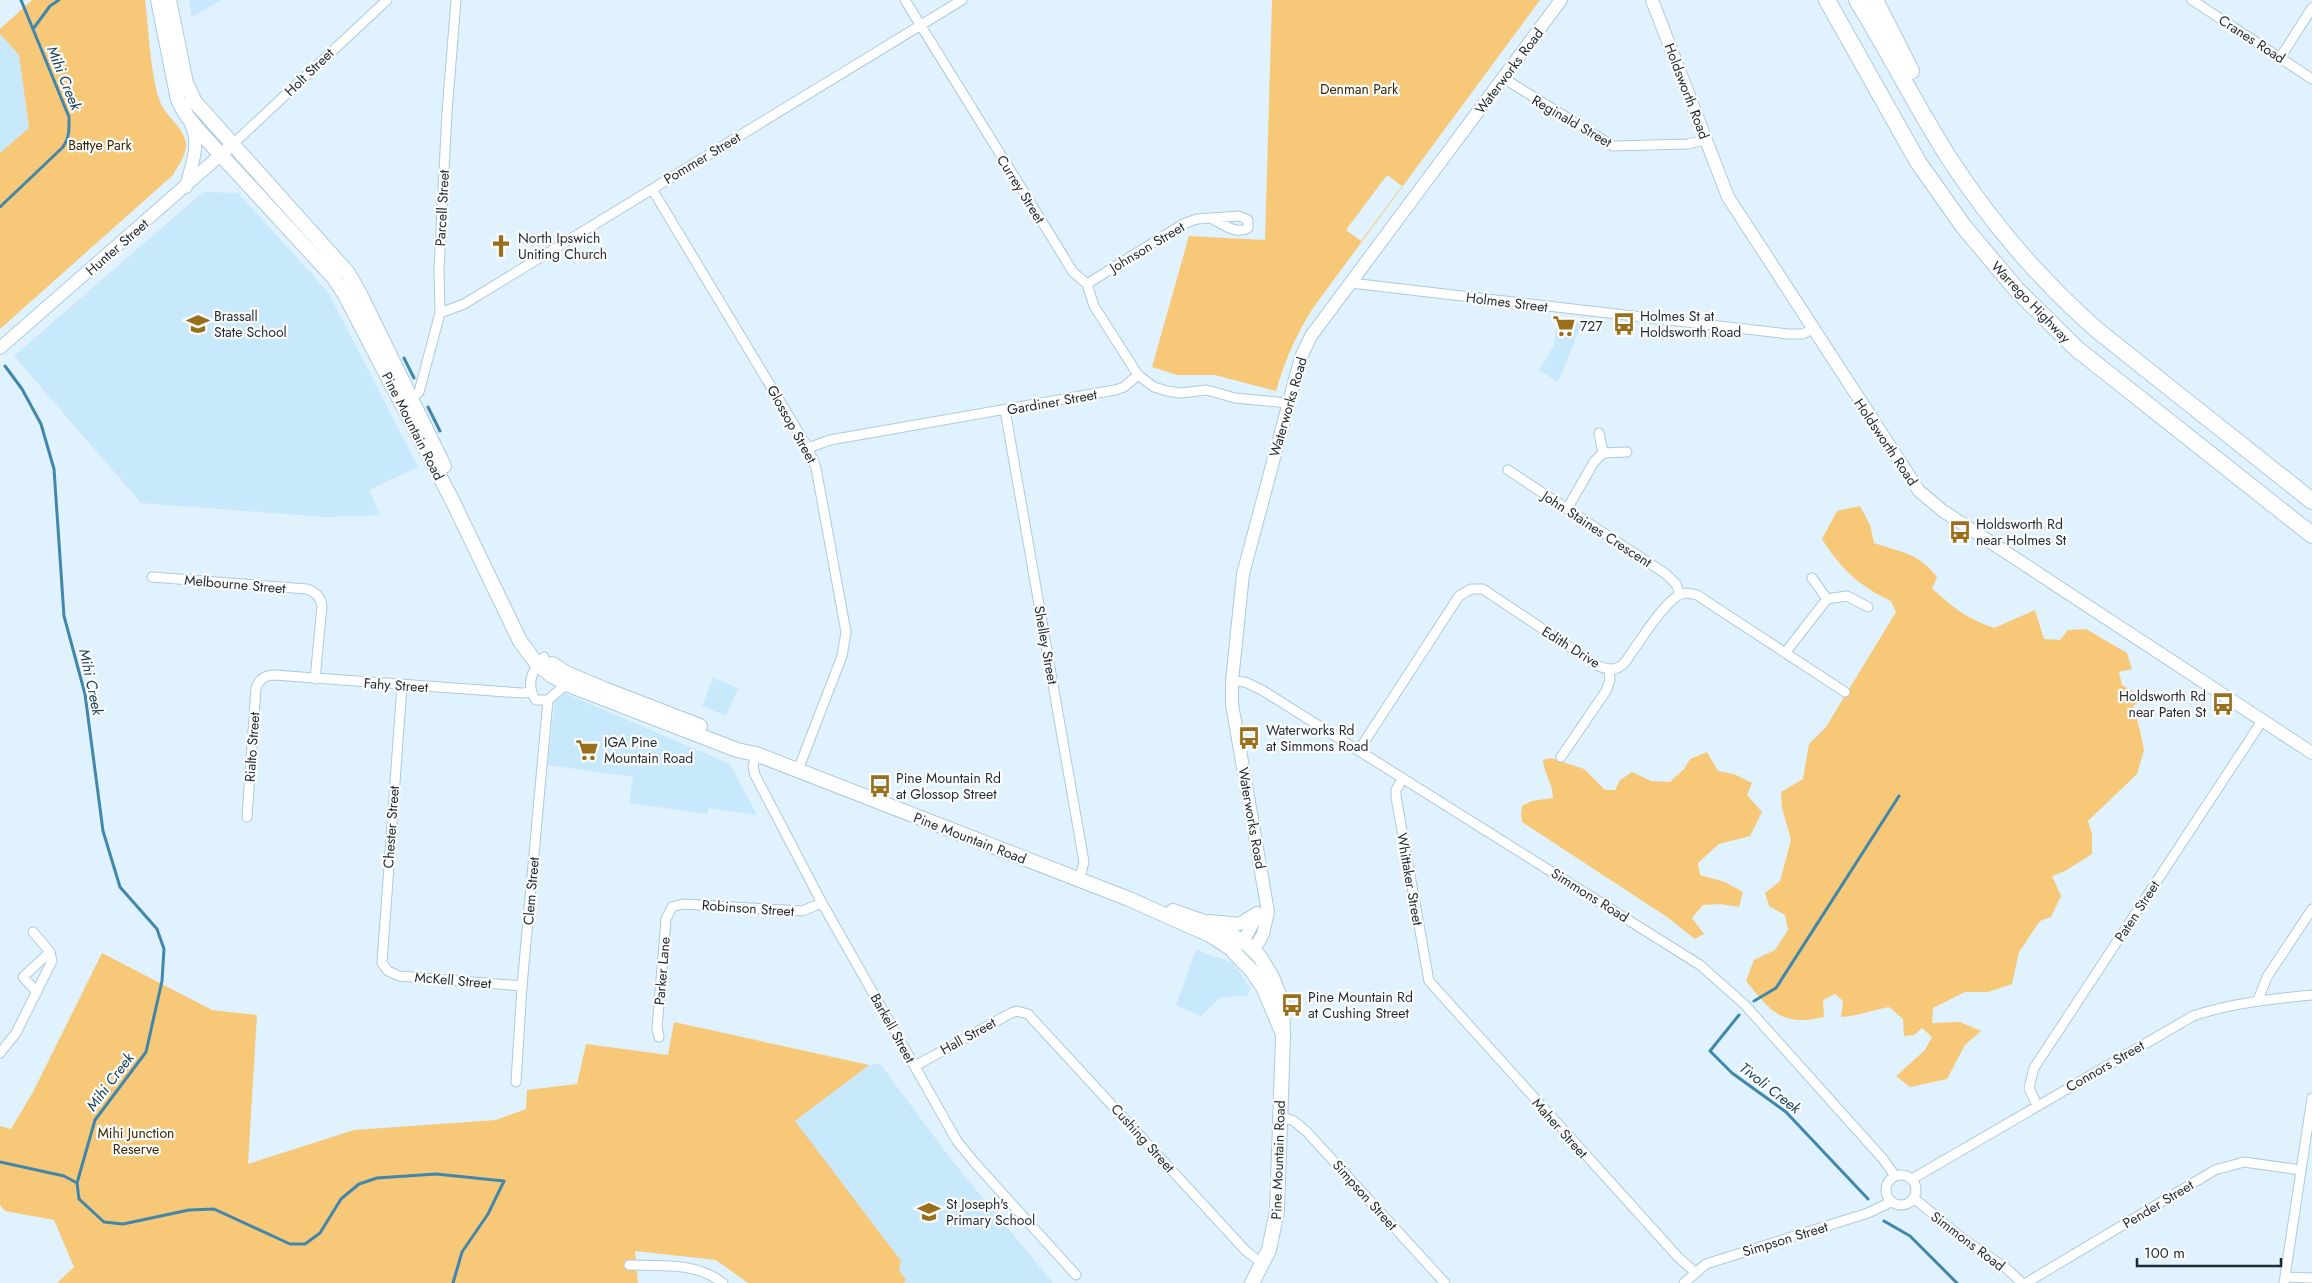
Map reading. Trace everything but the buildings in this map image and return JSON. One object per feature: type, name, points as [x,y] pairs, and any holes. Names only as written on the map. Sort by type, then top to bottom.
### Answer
[{"type":"highway","name":"Warrego Highway","points":[[1827,0],[1918,162],[1964,227],[2017,290],[2077,349],[2312,535]]},
{"type":"highway","name":"Warrego Highway","points":[[1858,0],[1934,133],[1969,188],[2028,262],[2072,308],[2134,361],[2312,500]]},
{"type":"highway","points":[[1875,0],[1933,115],[1934,133]]},
{"type":"main road","name":"Pine Mountain Road","points":[[158,0],[176,91],[187,116],[334,278],[406,401]]},
{"type":"main road","name":"Pine Mountain Road","points":[[168,0],[188,90],[205,114],[348,273],[406,401],[540,660],[565,683],[737,750],[756,754],[798,770],[1129,899],[1210,935],[1240,956],[1262,986],[1282,1032]]},
{"type":"main road","name":"Waterworks Road","points":[[1248,946],[1261,939],[1268,918],[1232,704],[1232,681],[1244,567],[1288,403],[1307,343],[1561,0]]},
{"type":"main road","name":"Holdsworth Road","points":[[1652,0],[1705,140],[1728,198],[1736,213],[1912,482],[1928,500],[2312,754]]},
{"type":"main road","points":[[186,187],[197,143],[196,135],[187,116]]},
{"type":"main road","name":"Hunter Street","points":[[0,348],[233,144]]},
{"type":"main road","name":"Waterworks Road","points":[[1248,946],[1264,891]]},
{"type":"main road","name":"Pine Mountain Road","points":[[1129,899],[1205,921],[1225,930],[1248,946],[1272,977],[1280,993],[1282,1002],[1282,1032],[1277,1211],[1273,1237],[1263,1264],[1252,1283]]},
{"type":"main road","points":[[1205,921],[1239,924],[1257,913]]},
{"type":"main road","points":[[1240,956],[1248,946]]},
{"type":"street","name":"Holt Street","points":[[233,144],[387,0]]},
{"type":"street","name":"Parcell Street","points":[[406,401],[419,392],[440,313],[439,269],[447,112],[456,0]]},
{"type":"street","name":"Currey Street","points":[[905,0],[1062,254],[1074,272],[1086,284],[1094,306],[1138,375]]},
{"type":"street","name":"Pommer Street","points":[[440,313],[464,304],[962,0]]},
{"type":"street","name":"Cranes Road","points":[[2192,0],[2312,79]]},
{"type":"street","points":[[2280,58],[2312,8]]},
{"type":"street","name":"Reginald Street","points":[[1503,78],[1613,146],[1688,144],[1705,140]]},
{"type":"street","name":"Glossop Street","points":[[652,189],[808,448],[816,468],[846,632],[842,656],[798,770]]},
{"type":"street","name":"Johnson Street","points":[[1086,284],[1183,224],[1198,219],[1211,218]]},
{"type":"street","name":"Holmes Street","points":[[1351,283],[1788,334],[1803,334],[1812,329]]},
{"type":"street","points":[[1138,375],[1154,387],[1167,391],[1208,390],[1235,398],[1288,403]]},
{"type":"street","name":"Gardiner Street","points":[[808,448],[830,440],[1115,390],[1124,387],[1138,375]]},
{"type":"street","name":"Shelley Street","points":[[1005,410],[1084,862],[1079,880]]},
{"type":"street","points":[[1599,432],[1603,454]]},
{"type":"street","points":[[1567,509],[1594,462],[1603,454],[1627,452]]},
{"type":"street","name":"John Staines Crescent","points":[[1508,470],[1666,574],[1676,584],[1680,594]]},
{"type":"street","name":"Melbourne Street","points":[[152,577],[306,589],[317,595],[322,606],[315,679]]},
{"type":"street","points":[[1812,578],[1827,599]]},
{"type":"street","name":"Edith Drive","points":[[1359,750],[1459,596],[1471,589],[1483,589],[1598,666],[1609,669],[1618,668],[1626,662],[1650,626],[1680,594]]},
{"type":"street","points":[[1680,594],[1697,595],[1844,692]]},
{"type":"street","points":[[1785,653],[1827,599],[1847,596],[1868,607]]},
{"type":"street","points":[[540,660],[532,675],[531,692],[536,700],[548,700],[565,683]]},
{"type":"street","points":[[1561,757],[1606,691],[1610,680],[1609,669]]},
{"type":"street","name":"Fahy Street","points":[[261,679],[274,675],[522,694],[531,692]]},
{"type":"street","name":"Rialto Street","points":[[247,817],[256,688],[261,679]]},
{"type":"street","name":"Simmons Road","points":[[1232,681],[1245,682],[1256,686],[1673,947],[1722,982],[1745,1005],[1883,1159],[1895,1176]]},
{"type":"street","name":"Chester Street","points":[[385,968],[381,956],[402,685]]},
{"type":"street","name":"Clem Street","points":[[516,1082],[522,986],[548,700]]},
{"type":"street","name":"Paten Street","points":[[2037,1105],[2029,1088],[2034,1068],[2262,720]]},
{"type":"street","name":"Barkell Street","points":[[756,754],[752,766],[755,775],[822,903],[965,1153],[1076,1275]]},
{"type":"street","name":"Whittaker Street","points":[[1403,778],[1396,790],[1396,797],[1429,981]]},
{"type":"street","name":"Robinson Street","points":[[672,907],[683,904],[802,911],[822,903]]},
{"type":"street","name":"Parker Lane","points":[[659,1037],[657,1028],[666,918],[672,907]]},
{"type":"street","points":[[2258,1000],[2267,978],[2312,909]]},
{"type":"street","points":[[0,1053],[16,1033],[52,961],[50,952],[33,932]]},
{"type":"street","points":[[37,992],[23,977],[50,952]]},
{"type":"street","name":"McKell Street","points":[[385,968],[399,976],[522,986]]},
{"type":"street","name":"Maher Street","points":[[1429,981],[1678,1257],[1695,1272]]},
{"type":"street","name":"Connors Street","points":[[1912,1179],[2193,1016],[2221,1006],[2312,994]]},
{"type":"street","name":"Hall Street","points":[[915,1066],[1011,1013],[1024,1012]]},
{"type":"street","name":"Cushing Street","points":[[1024,1012],[1033,1018],[1246,1251],[1263,1264]]},
{"type":"street","points":[[2312,1098],[2284,1280],[2312,1278]]},
{"type":"street","name":"Simpson Street","points":[[1280,1116],[1294,1121],[1308,1132],[1445,1283]]},
{"type":"street","name":"Pender Street","points":[[2026,1283],[2215,1170],[2244,1162],[2301,1170]]},
{"type":"street","points":[[1904,1175],[1912,1179],[1917,1188],[1915,1198],[1906,1205],[1901,1206],[1891,1202],[1886,1193],[1888,1183],[1895,1176],[1904,1175]]},
{"type":"street","name":"Simmons Road","points":[[1915,1198],[1962,1239],[2006,1268],[2022,1283]]},
{"type":"street","name":"Simpson Street","points":[[1684,1283],[1706,1264],[1868,1213],[1891,1202]]},
{"type":"street","points":[[629,1265],[690,1267],[714,1276],[723,1283]]},
{"type":"shaded area","points":[[189,0],[221,0],[192,17]]},
{"type":"shaded area","points":[[0,34],[19,55],[29,128],[0,153]]},
{"type":"shaded area","name":"Brassall State School","points":[[203,192],[238,193],[328,292],[418,467],[369,490],[380,515],[326,517],[141,503],[14,356]]},
{"type":"shaded area","points":[[1557,321],[1582,323],[1558,382],[1539,370],[1554,345]]},
{"type":"shaded area","points":[[713,678],[738,688],[726,716],[702,706]]},
{"type":"shaded area","points":[[562,692],[730,764],[757,815],[709,808],[707,814],[629,803],[633,777],[548,765],[555,696]]},
{"type":"shaded area","points":[[1196,950],[1233,963],[1250,988],[1248,996],[1221,997],[1201,1016],[1176,1005]]},
{"type":"shaded area","name":"St Joseph's Primary School","points":[[880,1064],[954,1163],[1053,1283],[904,1283],[906,1280],[795,1121],[869,1065]]},
{"type":"green space","name":"Battye Park","points":[[32,0],[145,0],[152,67],[157,93],[164,109],[182,132],[186,147],[182,160],[173,175],[0,329],[0,153],[29,128],[19,55],[0,34],[0,29]]},
{"type":"green space","name":"Denman Park","points":[[1272,0],[1540,0],[1313,308],[1291,348],[1276,391],[1215,375],[1177,375],[1152,367],[1189,236],[1265,240]],"holes":[[[1387,175],[1402,186],[1361,241],[1346,230]]]},
{"type":"green space","points":[[1860,506],[1870,525],[1874,543],[1908,554],[1923,563],[1937,577],[1932,588],[1953,607],[1968,616],[1994,628],[2035,610],[2044,639],[2060,640],[2068,630],[2086,629],[2127,653],[2132,669],[2119,672],[2122,685],[2132,691],[2141,701],[2133,706],[2144,750],[2137,774],[2088,821],[2092,833],[2092,854],[2065,871],[2052,876],[2061,896],[2051,917],[2040,921],[2019,952],[2012,984],[1988,992],[1965,992],[1933,1008],[1932,1023],[1960,1022],[1981,1031],[1965,1045],[1947,1079],[1910,1087],[1896,1076],[1925,1050],[1932,1037],[1922,1028],[1914,1035],[1904,1036],[1903,1019],[1889,1007],[1841,1017],[1843,1001],[1835,994],[1823,1000],[1824,1017],[1810,1020],[1787,1018],[1771,1009],[1746,981],[1754,960],[1775,950],[1788,930],[1785,915],[1769,906],[1765,893],[1780,881],[1791,840],[1782,808],[1781,792],[1803,779],[1809,744],[1826,727],[1896,612],[1891,601],[1869,589],[1851,575],[1836,559],[1822,539],[1837,511]]},
{"type":"green space","points":[[1707,752],[1718,771],[1734,774],[1752,783],[1747,795],[1762,812],[1750,836],[1719,844],[1698,863],[1700,875],[1725,882],[1743,892],[1739,907],[1720,904],[1703,905],[1692,918],[1704,934],[1695,939],[1667,917],[1522,822],[1522,806],[1532,801],[1553,798],[1552,788],[1543,760],[1551,758],[1584,769],[1605,790],[1615,790],[1620,780],[1632,772],[1651,781],[1670,782],[1684,769],[1690,759]]},
{"type":"green space","name":"Mihi Junction Reserve","points":[[102,953],[212,1010],[257,1015],[248,1164],[354,1130],[496,1120],[526,1109],[527,1090],[577,1084],[586,1044],[668,1055],[674,1022],[869,1065],[795,1121],[901,1261],[899,1270],[906,1280],[904,1283],[748,1283],[716,1260],[635,1251],[638,1283],[57,1283],[74,1267],[54,1220],[5,1211],[0,1205],[0,1126],[11,1129],[33,1092]]},
{"type":"waterway","name":"Mihi Creek","points":[[0,207],[62,148],[68,137],[69,129],[69,117],[21,0]]},
{"type":"waterway","name":"Mihi Creek","points":[[33,29],[50,6],[59,0]]},
{"type":"waterway","points":[[404,358],[414,378]]},
{"type":"waterway","name":"Mihi Creek","points":[[5,366],[22,389],[41,424],[54,469],[64,616],[85,694],[103,831],[120,887],[157,929],[164,949],[162,981],[146,1052],[95,1120],[77,1183],[79,1199],[104,1222],[123,1224],[189,1210],[214,1209],[290,1244],[305,1244],[320,1233],[341,1199],[359,1184],[377,1178],[436,1174],[504,1181],[488,1214],[462,1252],[453,1283]]},
{"type":"waterway","points":[[428,407],[440,431]]},
{"type":"waterway","name":"Tivoli Creek","points":[[1754,1001],[1776,988],[1899,796]]},
{"type":"waterway","name":"Tivoli Creek","points":[[1739,1015],[1710,1051],[1732,1073],[1786,1112],[1868,1199]]},
{"type":"waterway","points":[[0,1162],[64,1176],[77,1183]]},
{"type":"waterway","name":"Tivoli Creek","points":[[1884,1221],[1910,1236],[1957,1283]]},
{"type":"place","name":"North Ipswich Uniting Church","points":[[501,246]]},
{"type":"place","name":"Brassall State School","points":[[198,324]]},
{"type":"place","name":"Holmes St at Holdsworth Road","points":[[1624,324]]},
{"type":"place","name":"727","points":[[1564,326]]},
{"type":"place","name":"Holdsworth Rd near Holmes St","points":[[1960,532]]},
{"type":"place","name":"Holdsworth Rd near Paten St","points":[[2223,704]]},
{"type":"place","name":"Waterworks Rd at Simmons Road","points":[[1249,738]]},
{"type":"place","name":"IGA Pine Mountain Road","points":[[587,750]]},
{"type":"place","name":"Pine Mountain Rd at Glossop Street","points":[[880,786]]},
{"type":"place","name":"Pine Mountain Rd at Cushing Street","points":[[1292,1005]]},
{"type":"place","name":"St Joseph's Primary School","points":[[929,1212]]}]
